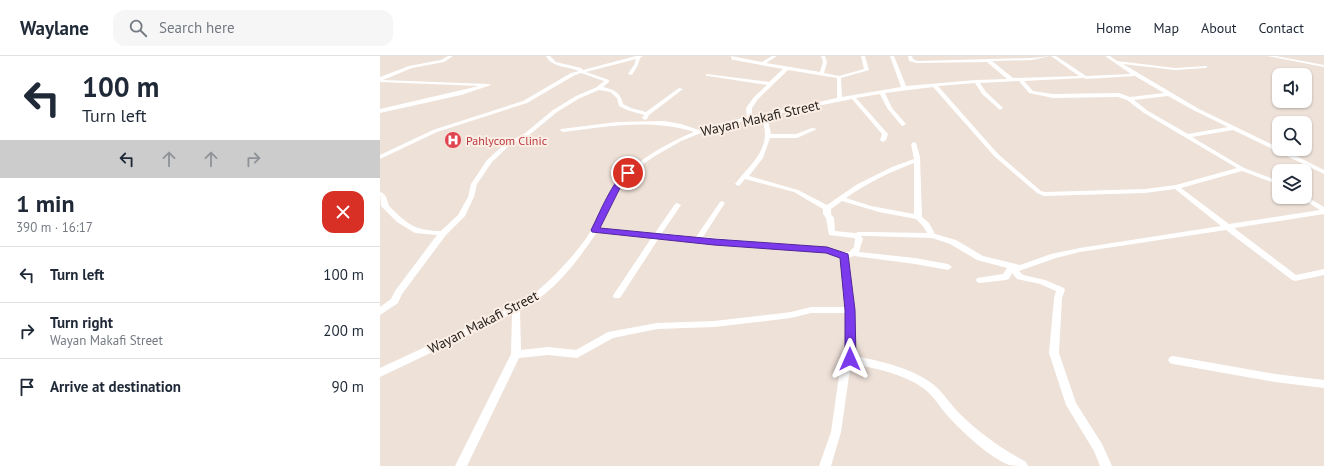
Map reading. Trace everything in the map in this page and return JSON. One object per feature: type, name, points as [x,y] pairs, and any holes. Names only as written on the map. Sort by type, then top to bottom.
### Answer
[{"type":"street","points":[[380,80],[411,67],[438,63],[451,56]]},
{"type":"street","points":[[380,312],[395,301],[398,293],[443,233],[461,216],[474,184],[489,161],[509,143],[526,135],[555,111],[599,88],[607,81],[578,69],[554,63],[548,56]]},
{"type":"street","points":[[733,56],[734,59],[839,77],[867,70],[863,56]]},
{"type":"street","points":[[762,64],[775,56]]},
{"type":"street","points":[[822,56],[824,62],[822,74]]},
{"type":"street","points":[[892,56],[904,88]]},
{"type":"street","points":[[910,56],[911,60],[917,62],[1039,58],[1048,56]]},
{"type":"street","points":[[1053,56],[1086,78]]},
{"type":"street","points":[[1107,56],[1136,76],[1232,128],[1324,172]]},
{"type":"street","points":[[1268,56],[1324,66]]},
{"type":"street","points":[[380,157],[435,130],[525,102],[562,80],[582,71],[639,57]]},
{"type":"street","points":[[630,74],[639,57]]},
{"type":"street","points":[[988,60],[1012,80]]},
{"type":"street","points":[[1114,61],[1176,69],[1205,67]]},
{"type":"street","points":[[750,119],[749,108],[756,98],[787,68]]},
{"type":"street","points":[[708,75],[770,84]]},
{"type":"street","name":"Wayan Makafi Street","points":[[380,373],[529,302],[543,292],[563,272],[595,230],[620,181],[628,173],[659,152],[679,140],[699,132],[720,125],[840,99],[904,88],[976,81],[1136,76]]},
{"type":"street","points":[[839,77],[840,99]]},
{"type":"street","points":[[380,80],[489,85],[461,93],[450,94],[380,111]]},
{"type":"street","points":[[1021,80],[1031,92],[1053,96],[1119,96],[1129,99],[1146,112],[1189,136],[1242,169],[1272,180]]},
{"type":"street","points":[[380,85],[388,81]]},
{"type":"street","points":[[976,81],[984,92],[1000,108]]},
{"type":"street","points":[[934,85],[996,155],[1039,192],[1052,195],[1134,192],[1176,186],[1242,169]]},
{"type":"street","points":[[599,88],[614,92],[619,97],[621,105],[647,114]]},
{"type":"street","points":[[643,124],[647,114],[681,89]]},
{"type":"street","points":[[882,92],[890,108],[903,124]]},
{"type":"street","points":[[1129,99],[1170,94]]},
{"type":"street","points":[[853,97],[885,134],[883,140]]},
{"type":"street","points":[[738,184],[760,158],[768,136],[764,116]]},
{"type":"street","points":[[563,130],[617,124],[664,123],[679,125],[699,132]]},
{"type":"street","points":[[1189,136],[1232,128]]},
{"type":"street","points":[[768,136],[797,136],[814,129]]},
{"type":"street","points":[[914,144],[917,156],[918,217]]},
{"type":"street","points":[[827,208],[858,186],[894,168],[916,160]]},
{"type":"street","points":[[744,177],[796,191],[827,208]]},
{"type":"street","points":[[1176,186],[1295,278],[1324,272]]},
{"type":"street","points":[[380,194],[384,198],[385,206],[396,218],[419,231],[443,233]]},
{"type":"street","points":[[841,198],[859,206],[918,217],[926,225],[932,236]]},
{"type":"street","points":[[697,241],[722,202]]},
{"type":"street","points":[[1312,203],[1324,211]]},
{"type":"street","points":[[616,296],[677,205]]},
{"type":"street","points":[[827,208],[832,233],[856,236],[859,234],[932,236],[953,242],[980,258],[1020,268],[1054,256],[1080,250],[1108,247],[1324,211]]},
{"type":"street","points":[[595,230],[657,235],[697,241],[827,250],[844,256],[854,254],[915,260],[948,267]]},
{"type":"street","points":[[854,254],[858,246],[859,239],[856,236]]},
{"type":"street","points":[[825,466],[836,432],[844,376],[850,359],[850,310],[844,256]]},
{"type":"street","points":[[980,280],[1006,277],[1012,267]]},
{"type":"street","points":[[1012,267],[1020,277],[1042,282],[1060,290],[1058,298],[1054,353],[1071,405],[1098,448],[1106,466]]},
{"type":"street","points":[[461,466],[516,354],[516,308]]},
{"type":"street","points":[[516,354],[548,351],[577,354],[611,335],[657,326],[714,324],[778,317],[811,310],[850,310]]},
{"type":"street","points":[[850,359],[887,368],[915,379],[935,392],[944,404],[983,442],[1022,466]]},
{"type":"street","points":[[1173,360],[1324,384]]},
{"type":"place","name":"Pahlycom Clinic","points":[[453,140]]},
{"type":"route","points":[[628,173],[620,181],[613,198],[595,230],[657,235],[697,241],[827,250],[844,256],[850,310],[850,359]]}]
